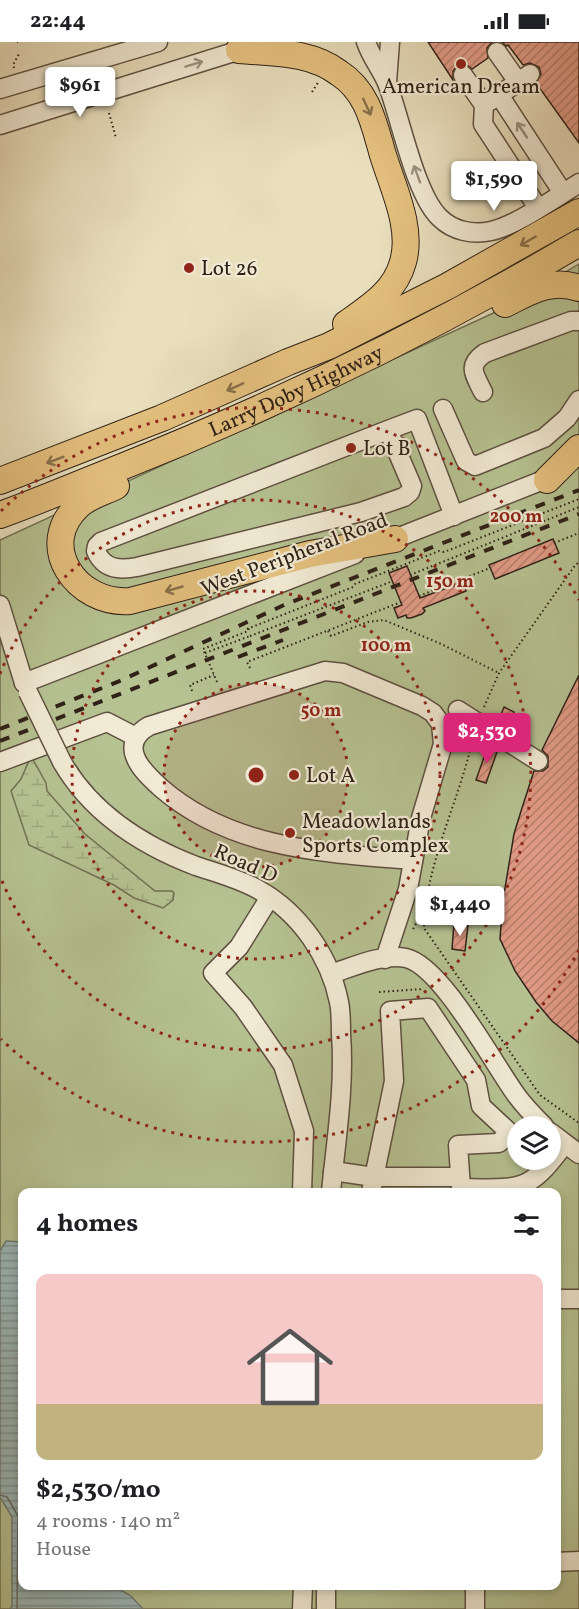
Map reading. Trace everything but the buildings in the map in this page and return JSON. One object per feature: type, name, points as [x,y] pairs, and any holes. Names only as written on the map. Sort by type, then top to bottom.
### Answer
[{"type":"highway","points":[[238,50],[297,55],[313,59],[341,74],[353,85],[370,112],[404,227],[406,244],[404,260],[386,293],[372,306],[288,362]]},
{"type":"highway","name":"Larry Doby Highway","points":[[0,480],[162,418],[329,346],[399,312],[488,264],[574,196]]},
{"type":"highway","name":"Larry Doby Highway","points":[[2,514],[193,438],[325,379],[494,292],[579,243]]},
{"type":"highway","points":[[416,333],[500,306],[544,286],[559,284],[579,288]]},
{"type":"highway","points":[[193,438],[118,486],[84,501],[73,512],[63,531],[62,549],[66,567],[83,589],[106,600],[130,601],[310,554],[395,539]]},
{"type":"highway","points":[[547,480],[579,448]]},
{"type":"street","points":[[0,89],[158,42]]},
{"type":"street","points":[[0,125],[266,42]]},
{"type":"street","points":[[366,42],[387,82],[430,207],[446,224],[462,231],[482,232],[505,226],[538,208],[574,196],[491,100],[463,75]]},
{"type":"street","points":[[387,82],[390,42]]},
{"type":"street","points":[[497,52],[524,78],[491,100],[483,124],[538,208]]},
{"type":"street","points":[[483,392],[473,370],[473,364],[477,358],[571,321],[579,321]]},
{"type":"street","points":[[443,409],[466,461],[475,466],[544,438],[567,418],[579,400]]},
{"type":"street","points":[[388,430],[412,486],[410,492],[404,496],[361,512],[137,567],[120,569],[111,567],[103,562],[96,551],[101,542],[388,430],[417,419],[454,516]]},
{"type":"street","name":"West Peripheral Road","points":[[26,687],[547,480],[579,464]]},
{"type":"street","points":[[0,605],[26,687]]},
{"type":"street","name":"Road D","points":[[0,633],[62,762],[74,782],[93,803],[126,832],[166,854],[248,885],[270,897],[306,931],[315,944],[331,974],[339,1002],[343,1055],[331,1188]]},
{"type":"street","points":[[385,959],[408,889],[421,819],[444,737],[437,718],[422,706],[343,673],[325,671],[149,726],[136,737],[134,754],[145,772],[178,801],[216,822],[292,848],[339,855],[412,860]]},
{"type":"street","points":[[458,710],[537,761]]},
{"type":"street","points":[[0,762],[107,722],[136,737]]},
{"type":"street","points":[[270,897],[239,947],[213,973],[243,1007],[283,1065],[304,1131],[302,1188]]},
{"type":"street","points":[[331,974],[385,959],[399,957],[410,959],[434,978],[456,1004],[517,1095],[535,1116]]},
{"type":"street","points":[[373,1185],[394,1081],[390,1011],[428,1008],[476,1080],[481,1106],[509,1132],[499,1143],[458,1145],[461,1186]]},
{"type":"street","points":[[333,1171],[373,1185],[517,1187],[526,1183],[572,1149]]},
{"type":"street","points":[[561,1299],[579,1299]]},
{"type":"street","points":[[561,1562],[579,1561]]},
{"type":"street","points":[[302,1609],[303,1590]]},
{"type":"street","points":[[326,1590],[326,1609]]},
{"type":"street","points":[[475,1590],[475,1609]]},
{"type":"path","points":[[13,64],[20,52]]},
{"type":"path","points":[[109,113],[116,138]]},
{"type":"path","points":[[442,554],[579,499]]},
{"type":"path","points":[[410,575],[579,507]]},
{"type":"path","points":[[554,543],[579,533]]},
{"type":"path","points":[[393,582],[360,595],[355,584],[439,551],[447,559]]},
{"type":"path","points":[[579,563],[576,564],[499,673],[477,722],[471,750],[436,857],[425,908],[424,928],[540,1095],[579,1123]]},
{"type":"path","points":[[419,596],[490,568]]},
{"type":"path","points":[[217,682],[204,649],[248,631],[248,628],[356,590]]},
{"type":"path","points":[[205,653],[356,590]]},
{"type":"path","points":[[250,668],[247,662],[401,602]]},
{"type":"path","points":[[328,631],[331,636],[368,622],[384,620],[499,673]]},
{"type":"path","points":[[192,691],[190,685],[214,675]]},
{"type":"path","points":[[412,928],[425,908]]},
{"type":"path","points":[[379,992],[423,989]]},
{"type":"green space","name":"Meadowlands Sports Complex","points":[[579,264],[579,1609],[0,1609],[0,540],[500,310]]},
{"type":"green space","points":[[31,756],[46,783],[47,791],[85,834],[155,891],[172,891],[173,900],[163,908],[134,898],[114,885],[29,845],[11,791],[21,779]]},
{"type":"water","points":[[6,1241],[18,1242],[18,1590],[121,1590],[131,1596],[143,1609],[10,1609],[12,1606],[12,1517],[0,1497],[0,1251]]},
{"type":"railway","points":[[0,729],[122,680],[284,605],[579,490]]},
{"type":"railway","points":[[0,741],[579,514]]},
{"type":"railway","points":[[238,657],[283,640]]},
{"type":"place","name":"American Dream","points":[[461,64]]},
{"type":"place","name":"Lot 26","points":[[189,268]]},
{"type":"place","name":"Lot B","points":[[351,448]]},
{"type":"place","name":"Lot A","points":[[294,775]]},
{"type":"place","name":"Meadowlands Sports Complex","points":[[290,833]]}]
